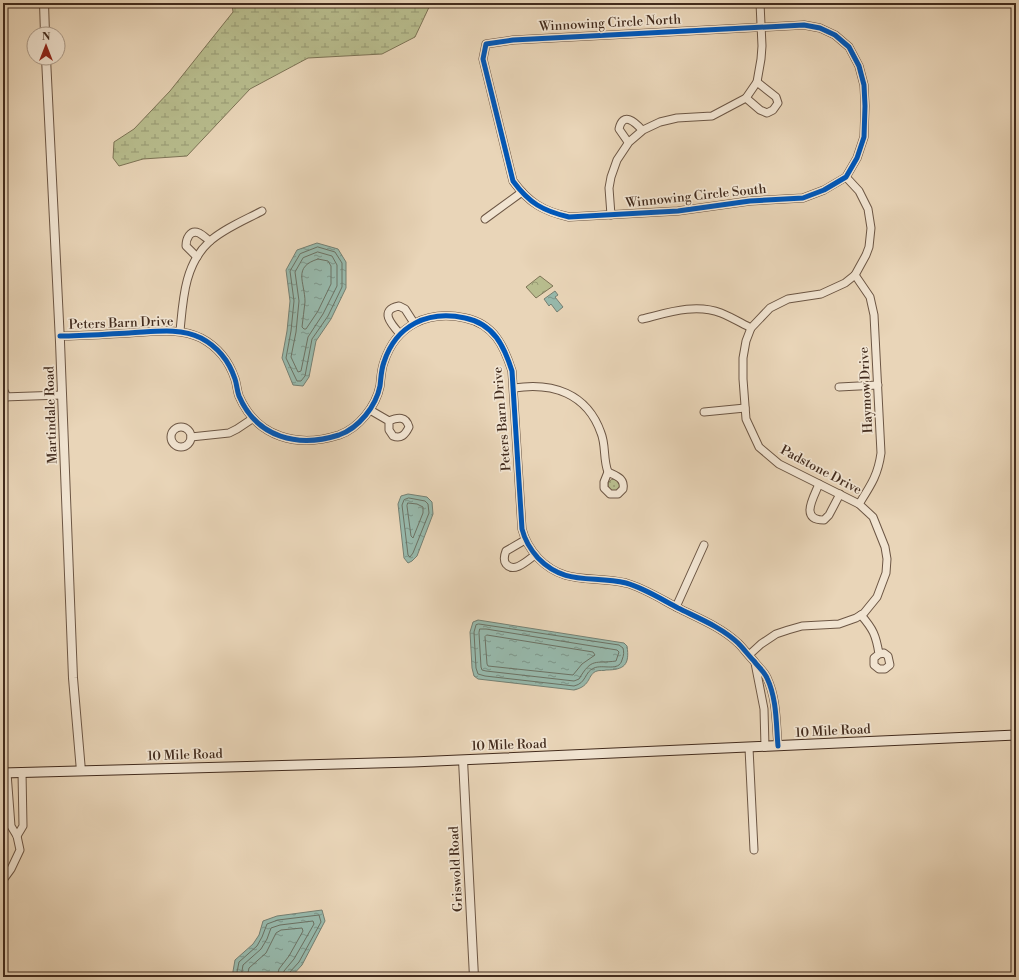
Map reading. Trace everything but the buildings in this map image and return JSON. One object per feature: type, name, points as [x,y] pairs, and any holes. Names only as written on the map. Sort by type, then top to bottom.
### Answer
[{"type":"main road","name":"10 Mile Road","points":[[5,773],[463,760],[1016,735]]},
{"type":"street","points":[[44,3],[45,26]]},
{"type":"street","points":[[611,215],[611,177],[617,160],[628,142],[642,130],[660,122],[677,118],[712,116],[746,98],[757,82],[761,59],[760,3]]},
{"type":"street","name":"Winnowing Circle North","points":[[513,180],[483,59],[486,44],[513,40],[804,25],[820,28],[836,35],[849,47],[859,66],[864,85],[864,136]]},
{"type":"street","name":"Martindale Road","points":[[46,66],[60,336],[73,671],[82,771]]},
{"type":"street","points":[[746,98],[760,110],[767,113],[773,110],[778,103],[776,97],[757,82]]},
{"type":"street","points":[[628,142],[619,129],[622,122],[627,119],[632,120],[642,130]]},
{"type":"street","name":"Winnowing Circle South","points":[[513,180],[529,200],[542,209],[569,217],[678,210],[750,201],[803,198],[824,190],[846,176],[857,158],[864,136]]},
{"type":"street","name":"Padstone Drive","points":[[749,655],[776,634],[802,626],[839,624],[861,615],[877,597],[886,573],[887,559],[885,548],[881,535],[872,517],[860,504],[779,464],[759,447],[746,419],[743,358],[746,341],[751,328],[770,308],[788,299],[821,294],[845,283],[855,275],[866,255],[869,247],[871,228],[868,209],[859,191],[846,176]]},
{"type":"street","points":[[485,219],[522,192]]},
{"type":"street","points":[[180,332],[186,281],[197,257],[210,241],[262,210]]},
{"type":"street","points":[[197,257],[186,246],[188,237],[195,232],[210,241]]},
{"type":"street","name":"Haymow Drive","points":[[855,275],[870,297],[874,315],[881,453],[876,478],[860,504]]},
{"type":"street","points":[[400,334],[388,318],[388,313],[390,310],[399,306],[405,309],[414,323]]},
{"type":"street","points":[[642,320],[679,310],[693,308],[707,309],[721,313],[751,328]]},
{"type":"street","name":"Peters Barn Drive","points":[[60,336],[180,332],[201,338],[214,346],[230,367],[239,396],[252,419],[275,434],[296,440],[339,434],[348,430],[366,415],[370,410],[380,386],[384,362],[389,349],[400,334],[414,323],[435,316],[450,315],[469,318],[488,328],[497,337],[503,347],[512,372],[520,516],[525,540],[535,555],[554,571],[565,576],[612,580],[641,588],[723,632],[737,643],[762,670],[767,678],[774,698],[778,746]]},
{"type":"street","points":[[839,387],[878,385]]},
{"type":"street","points":[[514,388],[538,386],[547,387],[562,391],[582,403],[593,416],[602,433],[605,465],[608,472]]},
{"type":"street","points":[[3,389],[5,397],[62,395]]},
{"type":"street","points":[[704,412],[745,408]]},
{"type":"street","points":[[370,410],[389,421]]},
{"type":"street","points":[[191,437],[228,433],[252,419]]},
{"type":"street","points":[[819,484],[809,509],[811,516],[816,520],[824,520],[829,515],[840,494]]},
{"type":"street","points":[[525,540],[506,551],[504,557],[505,562],[508,566],[513,568],[535,555]]},
{"type":"street","points":[[676,607],[704,545]]},
{"type":"street","points":[[861,615],[876,636],[880,654]]},
{"type":"street","name":"Peters Barn Drive","points":[[755,663],[764,708],[765,747]]},
{"type":"street","points":[[749,748],[754,850]]},
{"type":"street","name":"Griswold Road","points":[[463,760],[474,977]]},
{"type":"street","points":[[17,836],[23,826],[22,772]]},
{"type":"street","points":[[3,880],[11,869],[20,850],[17,836],[11,826],[5,773]]},
{"type":"green space","points":[[232,3],[431,3],[415,37],[382,54],[308,58],[250,89],[187,156],[143,159],[119,166],[113,158],[114,142],[134,129],[170,91],[233,12]]},
{"type":"green space","points":[[540,276],[553,286],[536,298],[526,287]]},
{"type":"green space","points":[[614,479],[618,481],[620,485],[618,489],[614,491],[610,489],[608,485],[610,481]]},
{"type":"water","points":[[317,243],[338,249],[346,262],[346,288],[331,319],[316,341],[309,377],[303,386],[293,385],[282,358],[290,301],[286,270],[297,250]]},
{"type":"water","points":[[555,291],[558,295],[555,297],[563,307],[557,312],[551,304],[549,306],[544,299]]},
{"type":"water","points":[[408,494],[427,497],[432,502],[433,514],[417,556],[408,563],[404,558],[398,504],[401,496]]},
{"type":"water","points":[[478,620],[624,643],[627,646],[628,658],[624,665],[617,669],[598,671],[594,673],[584,686],[574,690],[478,679],[474,676],[472,668],[470,632],[473,622]]},
{"type":"water","points":[[322,910],[325,921],[302,965],[291,977],[232,977],[235,960],[253,944],[259,935],[263,921],[277,916]]},
{"type":"cycle path","points":[[804,25],[820,28],[835,35],[849,47],[859,66],[864,85],[864,137],[857,158],[846,177],[824,190],[803,198],[750,201],[678,211],[569,217],[552,212],[537,205],[525,195],[513,181],[483,59],[486,44],[513,40],[804,25]]},
{"type":"cycle path","points":[[60,336],[175,331],[184,332],[201,338],[218,350],[230,366],[239,396],[256,422],[280,436],[309,440],[324,439],[339,435],[360,422],[371,408],[378,394],[383,365],[389,349],[397,338],[415,323],[438,316],[451,316],[465,318],[483,325],[496,337],[505,353],[512,371],[522,529],[530,548],[548,567],[558,573],[579,578],[614,581],[633,585],[709,623],[731,637],[763,671],[767,678],[773,694],[778,746]]}]
